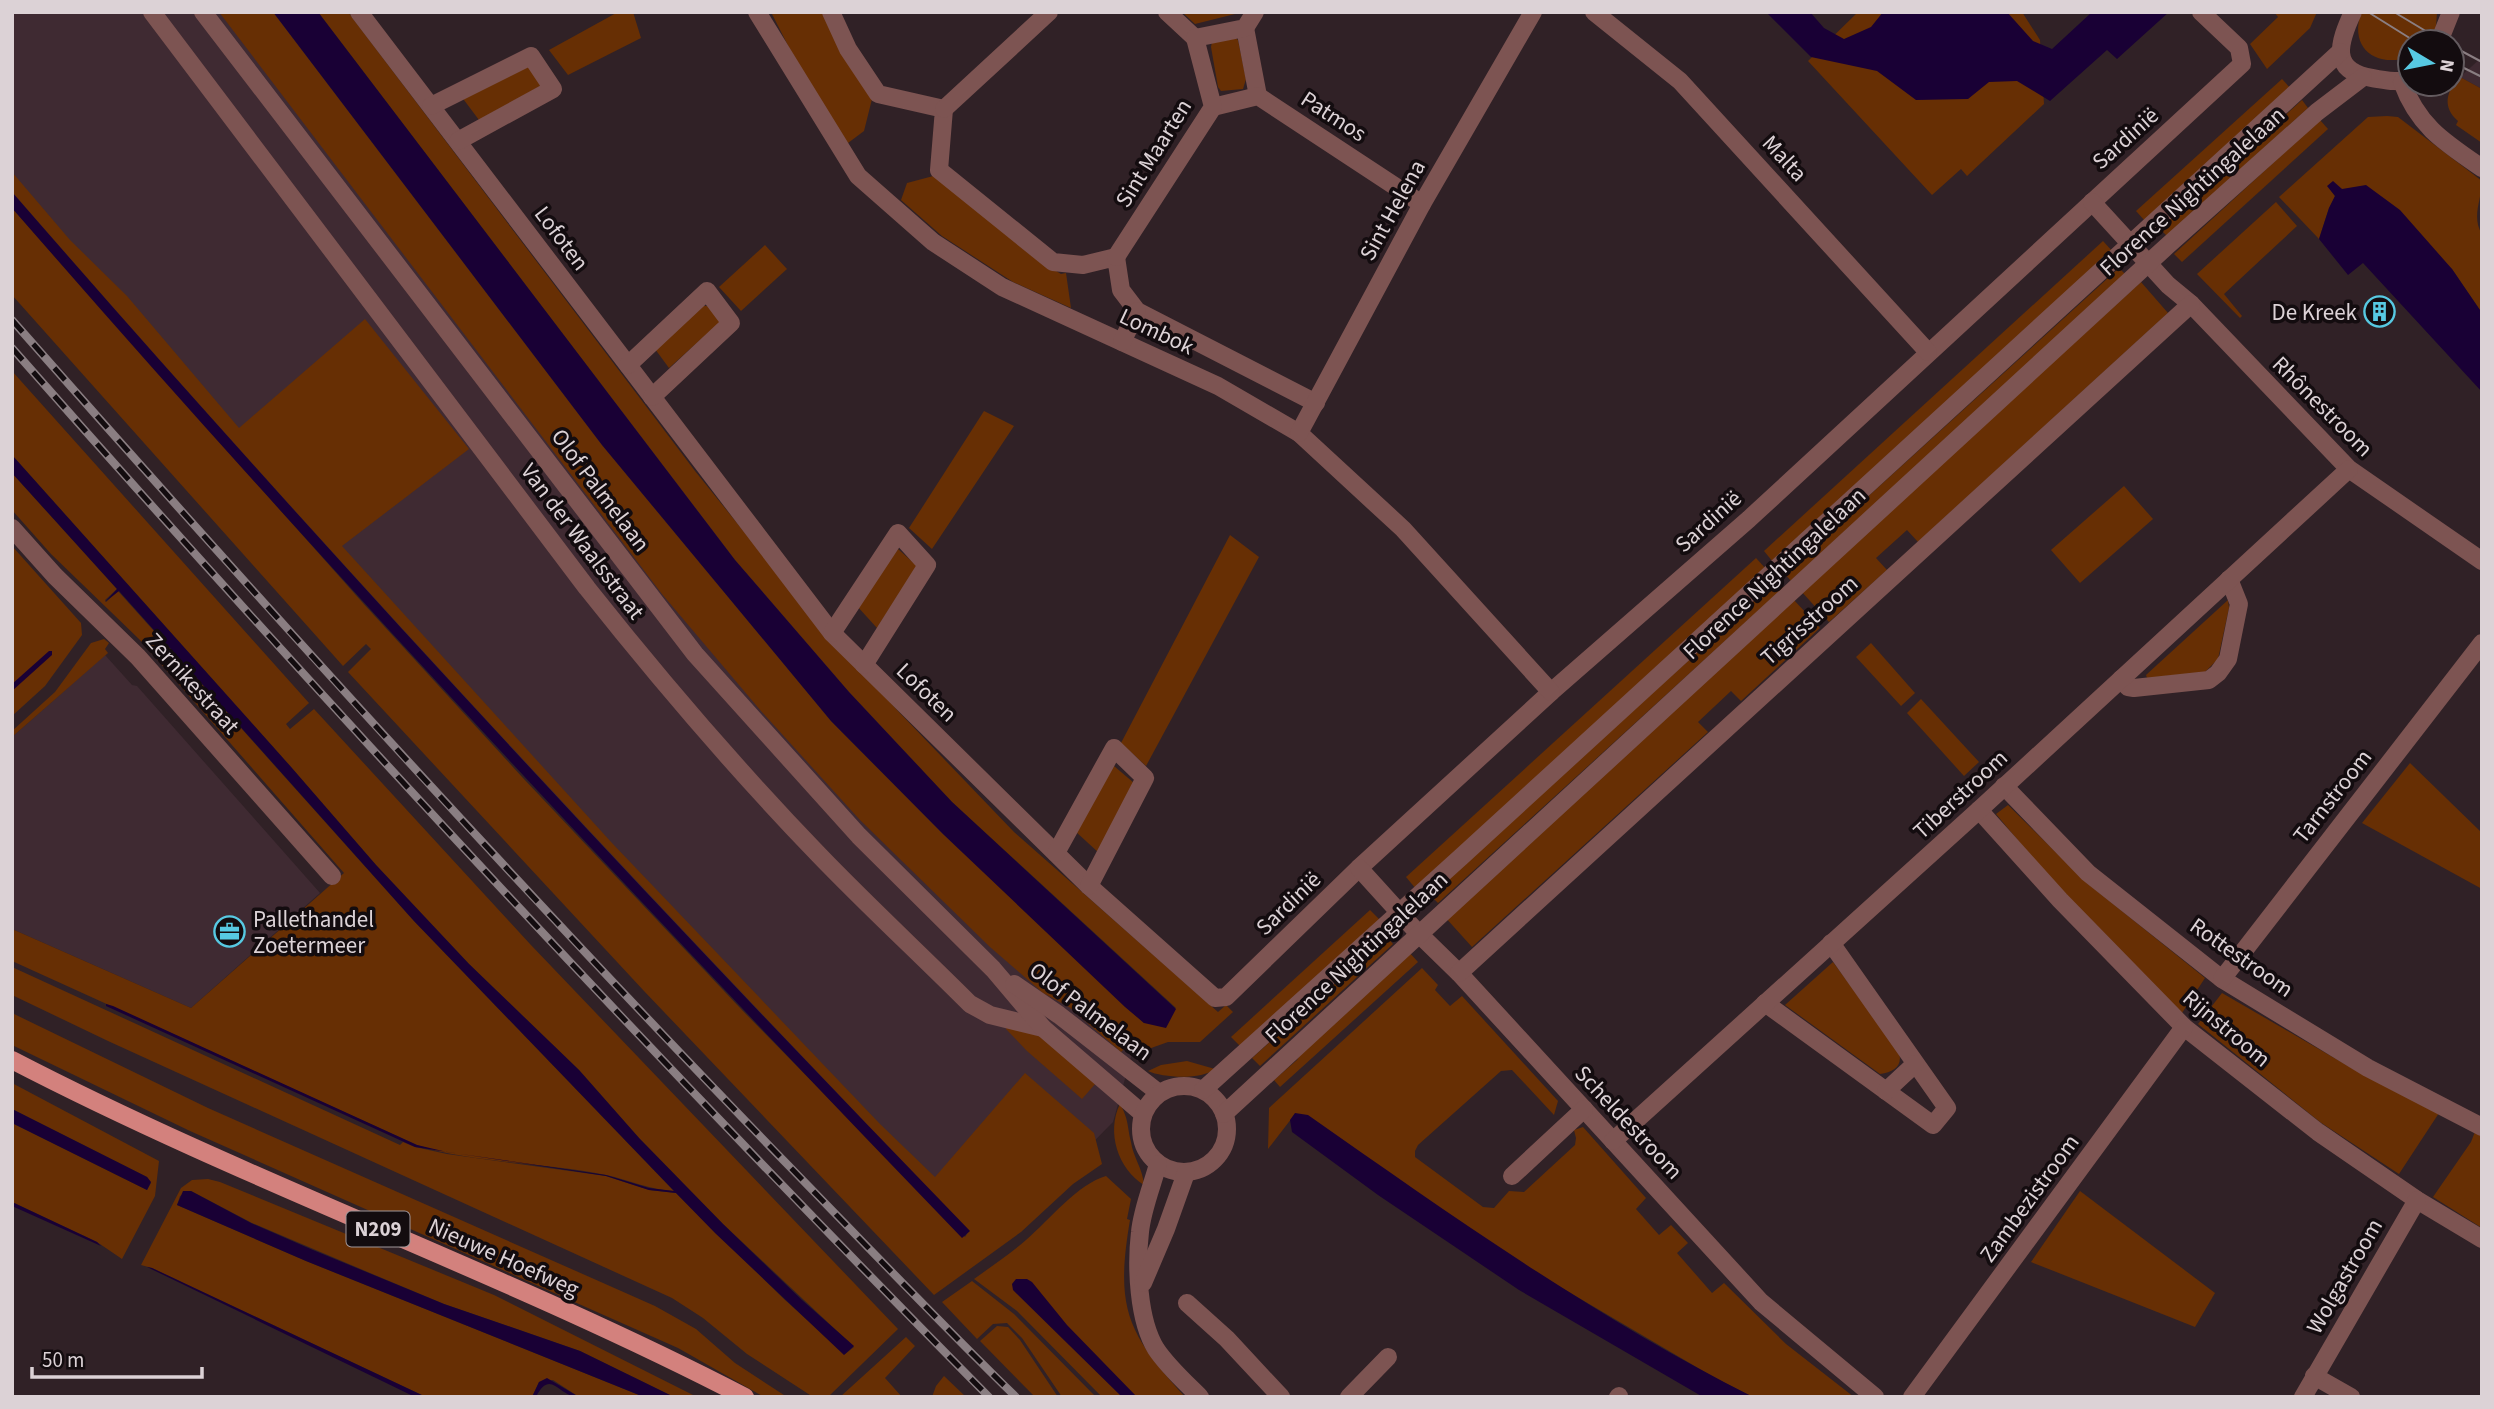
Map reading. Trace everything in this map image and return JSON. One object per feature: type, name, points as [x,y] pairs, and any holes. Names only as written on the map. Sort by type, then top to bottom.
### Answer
[{"type":"main road","name":"Nieuwe Hoefweg","points":[[12,1060],[188,1145],[661,1353],[745,1397]]},
{"type":"street","name":"Van der Waalsstraat","points":[[152,12],[595,598],[751,782],[819,855],[970,1004],[990,1015],[1042,1028]]},
{"type":"street","name":"Olof Palmelaan","points":[[203,12],[695,654],[859,835],[993,969],[1042,1028],[1143,1114]]},
{"type":"street","name":"Lofoten","points":[[359,12],[832,634],[1089,886],[1203,989]]},
{"type":"street","name":"Lombok","points":[[757,12],[858,176],[933,242],[1002,287],[1218,386],[1300,433],[1403,529],[1551,692]]},
{"type":"street","points":[[831,12],[848,50],[878,94],[944,109]]},
{"type":"street","points":[[1049,12],[944,109],[939,170],[1053,262],[1083,265],[1116,257]]},
{"type":"street","points":[[1167,12],[1195,38],[1250,20],[1258,96],[1213,107]]},
{"type":"street","name":"Sint Helena","points":[[1300,433],[1422,204],[1533,12]]},
{"type":"street","name":"Malta","points":[[1594,12],[1680,80],[1928,352]]},
{"type":"street","name":"Sardinië","points":[[1203,989],[1215,998],[1226,997],[1359,868],[1551,692],[1749,519],[2242,64],[2239,48],[2201,12]]},
{"type":"street","points":[[2353,12],[2340,44],[2342,59],[2349,70],[2363,77],[2396,80]]},
{"type":"street","name":"Sint Maarten","points":[[1116,257],[1213,107],[1195,38]]},
{"type":"street","name":"Florence Nightingalelaan","points":[[1203,1090],[2340,52]]},
{"type":"street","points":[[431,106],[531,56],[553,89],[458,141]]},
{"type":"street","name":"Florence Nightingalelaan","points":[[1224,1114],[2149,263],[2317,112],[2363,77]]},
{"type":"street","name":"Patmos","points":[[1258,96],[1422,204]]},
{"type":"street","points":[[2412,98],[2417,115],[2448,145],[2482,168]]},
{"type":"street","points":[[2092,202],[2149,263]]},
{"type":"street","name":"Lombok","points":[[1116,257],[1121,290],[1137,311],[1316,403]]},
{"type":"street","name":"Rhônestroom","points":[[2149,263],[2176,293],[2192,304],[2348,469],[2482,561]]},
{"type":"street","points":[[628,365],[707,291],[731,323],[652,397]]},
{"type":"street","name":"Tigrisstroom","points":[[1459,973],[2192,304]]},
{"type":"street","points":[[1122,342],[1137,311]]},
{"type":"street","name":"Tiberstroom","points":[[1613,1141],[1979,810],[2348,469]]},
{"type":"street","name":"Zernikestraat","points":[[12,528],[55,576],[138,657],[331,876]]},
{"type":"street","points":[[832,634],[898,533],[927,565],[864,665]]},
{"type":"street","points":[[2121,679],[2128,687],[2134,688],[2209,680],[2218,673],[2228,659],[2239,604],[2229,579]]},
{"type":"street","name":"Tarnstroom","points":[[2222,979],[2482,643]]},
{"type":"street","points":[[1056,853],[1114,748],[1145,778],[1089,886]]},
{"type":"street","name":"Rottestroom","points":[[2004,786],[2088,873],[2222,979],[2368,1068],[2478,1119]]},
{"type":"street","name":"Rijnstroom","points":[[1979,810],[2060,900],[2184,1027],[2318,1132],[2417,1200],[2482,1239]]},
{"type":"street","name":"Scheldestroom","points":[[1359,868],[1761,1302],[1875,1397]]},
{"type":"street","points":[[1765,1003],[1933,1125],[1947,1108],[1831,943]]},
{"type":"street","name":"Olof Palmelaan","points":[[993,969],[1059,1015],[1159,1093]]},
{"type":"street","name":"Zambezistroom","points":[[1912,1397],[2184,1027]]},
{"type":"street","points":[[1886,1091],[1915,1063]]},
{"type":"street","points":[[1176,1086],[1203,1090],[1219,1104],[1224,1114],[1226,1134],[1220,1153],[1205,1167],[1185,1172],[1167,1169],[1148,1154],[1142,1142],[1140,1128],[1143,1114],[1159,1093],[1176,1086]]},
{"type":"street","points":[[1512,1176],[1584,1109]]},
{"type":"street","points":[[1158,1164],[1139,1232],[1140,1289],[1146,1325],[1155,1347],[1167,1364],[1200,1397]]},
{"type":"street","points":[[1140,1289],[1166,1229],[1185,1172]]},
{"type":"street","name":"Wolgastroom","points":[[2303,1397],[2417,1200]]},
{"type":"street","points":[[1187,1303],[1227,1339],[1281,1397]]},
{"type":"street","points":[[1349,1397],[1388,1357]]},
{"type":"street","points":[[2314,1377],[2351,1397]]},
{"type":"shaded area","points":[[12,12],[293,12],[1138,1032],[1113,1122],[984,1253],[343,573],[12,196]]},
{"type":"shaded area","points":[[219,12],[273,12],[602,445],[831,721],[943,834],[1144,1023],[1176,1008],[952,802],[849,692],[735,560],[318,12],[348,12],[695,471],[791,590],[897,710],[1014,832],[1218,1012],[1226,1005],[1233,1012],[1200,1042],[1168,1042],[1140,1052],[1130,1043],[1121,1052],[1069,1007],[1043,993],[990,947],[860,820],[761,711],[662,594]]},
{"type":"shaded area","points":[[273,12],[318,12],[735,560],[849,692],[952,802],[1176,1009],[1166,1028],[1144,1023],[1125,1007],[943,834],[831,721],[602,445]]},
{"type":"shaded area","points":[[618,12],[633,12],[641,38],[568,75],[549,50]]},
{"type":"shaded area","points":[[771,12],[825,12],[873,95],[864,131],[848,143],[808,85]]},
{"type":"shaded area","points":[[1182,12],[1243,12],[1195,24]]},
{"type":"shaded area","points":[[1766,12],[1810,12],[1824,28],[1844,39],[1871,27],[1883,12],[2007,12],[2033,41],[2052,49],[2092,12],[2169,12],[2117,59],[2107,50],[2050,101],[2017,81],[1989,82],[1968,99],[1916,100],[1877,71],[1811,57]]},
{"type":"shaded area","points":[[1858,12],[2022,12],[2040,40],[2044,104],[1967,176],[1961,169],[1932,195],[1808,61]]},
{"type":"shaded area","points":[[2274,12],[2317,12],[2310,28],[2267,69],[2250,44],[2278,17]]},
{"type":"shaded area","points":[[2361,12],[2437,12],[2435,28],[2396,28],[2396,60],[2386,60],[2368,52],[2362,45],[2358,25]]},
{"type":"shaded area","points":[[1234,37],[1238,40],[1246,79],[1243,89],[1221,91],[1218,87],[1212,42]]},
{"type":"shaded area","points":[[2482,57],[2482,89],[2466,80],[2466,72]]},
{"type":"shaded area","points":[[529,63],[544,84],[479,120],[461,96]]},
{"type":"shaded area","points":[[2282,79],[2292,90],[2145,221],[2136,211]]},
{"type":"shaded area","points":[[2466,80],[2482,89],[2482,143],[2456,125],[2458,121],[2450,110],[2448,99],[2466,98]]},
{"type":"shaded area","points":[[2302,100],[2308,108],[2167,236],[2160,229]]},
{"type":"shaded area","points":[[2368,117],[2398,117],[2482,181],[2477,221],[2482,234],[2482,313],[2452,269],[2342,189],[2328,186],[2335,196],[2319,239],[2279,197]]},
{"type":"shaded area","points":[[2320,120],[2328,129],[2182,262],[2174,254]]},
{"type":"shaded area","points":[[12,172],[70,240],[127,296],[239,428],[365,319],[469,449],[342,546],[612,843],[880,1124],[935,1177],[1025,1073],[1094,1133],[1102,1164],[1073,1184],[1021,1232],[934,1295],[644,991],[348,672],[371,649],[366,644],[343,666],[12,295],[12,208],[362,602],[523,778],[741,1009],[965,1237],[969,1231],[604,847],[246,457],[12,192]]},
{"type":"shaded area","points":[[937,175],[1032,256],[1061,274],[1066,273],[1071,308],[1013,282],[942,236],[901,200],[907,183]]},
{"type":"shaded area","points":[[2333,181],[2342,189],[2366,185],[2400,210],[2452,269],[2482,313],[2482,392],[2363,263],[2348,275],[2319,239],[2335,196],[2327,186]]},
{"type":"shaded area","points":[[12,192],[364,588],[725,976],[970,1231],[962,1238],[720,985],[362,600],[244,471],[12,208]]},
{"type":"shaded area","points":[[2276,202],[2297,226],[2224,294],[2242,316],[2240,318],[2197,274]]},
{"type":"shaded area","points":[[2103,241],[2113,252],[1773,562],[1764,551]]},
{"type":"shaded area","points":[[765,245],[787,269],[741,311],[719,287]]},
{"type":"shaded area","points":[[2119,268],[2125,274],[1791,581],[1784,573]]},
{"type":"shaded area","points":[[2141,282],[2168,313],[1918,542],[1907,530],[1876,558],[1887,570],[1829,622],[1801,591]]},
{"type":"shaded area","points":[[703,306],[707,306],[719,319],[719,323],[669,368],[655,349]]},
{"type":"shaded area","points":[[12,371],[309,703],[286,724],[290,729],[314,709],[530,944],[898,1329],[828,1397],[813,1397],[747,1354],[703,1318],[672,1298],[12,995],[12,967],[400,1145],[403,1142],[447,1154],[606,1176],[649,1190],[676,1193],[785,1300],[845,1354],[854,1347],[723,1224],[639,1138],[579,1070],[469,964],[376,865],[12,455]]},
{"type":"shaded area","points":[[984,411],[1014,426],[932,549],[909,528]]},
{"type":"shaded area","points":[[12,455],[376,865],[469,964],[579,1070],[639,1138],[723,1224],[854,1346],[844,1355],[676,1193],[649,1190],[606,1176],[467,1155],[606,1175],[649,1188],[674,1191],[414,921],[119,591],[105,602],[117,589],[12,473]]},
{"type":"shaded area","points":[[12,473],[117,589],[106,602],[118,591],[414,921],[674,1191],[583,1171],[463,1156],[417,1145],[12,961],[12,929],[191,1008],[344,873],[140,640],[51,554],[12,510]]},
{"type":"shaded area","points":[[2124,486],[2153,519],[2080,583],[2051,550]]},
{"type":"shaded area","points":[[1230,535],[1259,557],[1146,766],[1121,743]]},
{"type":"shaded area","points":[[12,546],[81,623],[82,635],[45,686],[12,716]]},
{"type":"shaded area","points":[[898,549],[917,566],[877,628],[857,606]]},
{"type":"shaded area","points":[[1756,558],[1766,569],[1416,889],[1406,877]]},
{"type":"shaded area","points":[[1777,580],[1783,588],[1438,903],[1430,895]]},
{"type":"shaded area","points":[[1793,599],[1820,628],[1741,701],[1731,691],[1698,722],[1708,732],[1472,947],[1444,916]]},
{"type":"shaded area","points":[[2228,600],[2229,608],[2218,659],[2205,672],[2147,678],[2146,675]]},
{"type":"shaded area","points":[[104,639],[109,643],[105,649],[108,653],[12,737],[12,731],[55,692],[91,643]]},
{"type":"shaded area","points":[[1871,643],[1915,693],[1901,706],[1856,657]]},
{"type":"shaded area","points":[[52,651],[52,655],[12,691],[12,684]]},
{"type":"shaded area","points":[[105,655],[132,685],[137,686],[320,893],[191,1008],[12,929],[12,737]]},
{"type":"shaded area","points":[[1921,699],[1979,762],[1964,776],[1907,713]]},
{"type":"shaded area","points":[[2410,763],[2482,833],[2482,889],[2362,823]]},
{"type":"shaded area","points":[[1114,766],[1134,783],[1099,853],[1075,831]]},
{"type":"shaded area","points":[[2008,805],[2087,883],[2205,978],[2182,1013],[2064,896],[1996,814]]},
{"type":"shaded area","points":[[1370,910],[1382,922],[1242,1048],[1231,1037]]},
{"type":"shaded area","points":[[1387,937],[1393,944],[1260,1066],[1252,1058]]},
{"type":"shaded area","points":[[1408,951],[1418,962],[1280,1087],[1274,1080],[1297,1060],[1307,1043]]},
{"type":"shaded area","points":[[1833,962],[1898,1050],[1899,1064],[1890,1072],[1880,1074],[1785,1005]]},
{"type":"shaded area","points":[[1422,968],[1438,985],[1435,990],[1450,1006],[1462,996],[1558,1101],[1554,1115],[1512,1070],[1501,1071],[1418,1145],[1415,1157],[1483,1207],[1494,1208],[1509,1191],[1524,1192],[1575,1145],[1574,1130],[1583,1127],[1646,1198],[1636,1209],[1659,1235],[1671,1225],[1688,1243],[1677,1253],[1712,1293],[1724,1283],[1786,1344],[1854,1397],[1753,1397],[1715,1378],[1528,1268],[1295,1114],[1268,1149],[1269,1108]]},
{"type":"shaded area","points":[[2222,993],[2362,1074],[2439,1113],[2399,1174],[2320,1122],[2198,1024]]},
{"type":"shaded area","points":[[106,1004],[417,1145],[445,1152],[415,1147]]},
{"type":"shaded area","points":[[12,1013],[208,1108],[655,1306],[696,1329],[735,1363],[787,1397],[764,1397],[678,1348],[190,1131],[12,1045]]},
{"type":"shaded area","points":[[1006,1025],[1042,1037],[1096,1083],[1082,1099],[1027,1051],[1006,1029]]},
{"type":"shaded area","points":[[1187,1061],[1215,1069],[1201,1075],[1182,1077],[1148,1071],[1161,1065]]},
{"type":"shaded area","points":[[12,1083],[159,1161],[155,1196],[122,1259],[97,1242],[12,1202],[12,1123],[147,1190],[151,1183],[147,1177],[12,1109]]},
{"type":"shaded area","points":[[1120,1104],[1144,1185],[1127,1170],[1117,1149],[1114,1126]]},
{"type":"shaded area","points":[[12,1109],[147,1177],[151,1182],[147,1190],[12,1123]]},
{"type":"shaded area","points":[[1295,1113],[1308,1115],[1471,1228],[1581,1300],[1637,1334],[1753,1397],[1703,1397],[1519,1290],[1378,1195],[1292,1132],[1290,1120]]},
{"type":"shaded area","points":[[2476,1129],[2482,1132],[2482,1228],[2433,1197],[2471,1142]]},
{"type":"shaded area","points":[[1106,1176],[1131,1199],[1127,1219],[1130,1220],[1124,1276],[1130,1318],[1150,1355],[1185,1397],[1102,1397],[1017,1311],[974,1279],[1020,1245],[1085,1186]]},
{"type":"shaded area","points":[[208,1179],[494,1295],[697,1397],[674,1397],[580,1351],[444,1304],[252,1223],[191,1191],[180,1196],[177,1205],[306,1261],[644,1397],[579,1397],[553,1380],[539,1382],[532,1397],[426,1397],[141,1265],[181,1188],[192,1180]]},
{"type":"shaded area","points":[[183,1191],[191,1191],[251,1223],[444,1304],[580,1351],[674,1397],[644,1397],[306,1261],[177,1205]]},
{"type":"shaded area","points":[[2080,1191],[2215,1293],[2195,1327],[2031,1262]]},
{"type":"shaded area","points":[[12,1202],[97,1242],[101,1246],[12,1206]]},
{"type":"shaded area","points":[[147,1267],[152,1268],[426,1397],[415,1397]]},
{"type":"shaded area","points":[[1016,1279],[1032,1282],[1067,1325],[1137,1397],[1122,1397],[1013,1290],[1012,1284]]},
{"type":"shaded area","points":[[972,1281],[1014,1314],[1096,1397],[1062,1397],[1022,1338],[1007,1323],[993,1324],[977,1339],[942,1302]]},
{"type":"shaded area","points":[[997,1326],[1008,1327],[1020,1340],[1058,1397],[1035,1397],[980,1341]]},
{"type":"shaded area","points":[[906,1337],[915,1346],[885,1378],[902,1397],[840,1397]]},
{"type":"shaded area","points":[[944,1376],[966,1397],[932,1397]]},
{"type":"shaded area","points":[[547,1378],[579,1397],[551,1384],[541,1389],[536,1397],[532,1397],[539,1382]]},
{"type":"tram line","points":[[2368,12],[2396,30]]},
{"type":"tram line","points":[[2394,12],[2421,28]]},
{"type":"tram line","points":[[2466,53],[2482,62]]},
{"type":"tram line","points":[[2466,69],[2482,77]]},
{"type":"railway","points":[[12,320],[298,641],[492,852],[688,1062],[1016,1397]]},
{"type":"railway","points":[[12,348],[251,616],[493,880],[739,1140],[989,1397]]},
{"type":"place","name":"De Kreek","points":[[2380,312]]},
{"type":"place","name":"Pallethandel Zoetermeer","points":[[230,932]]}]
